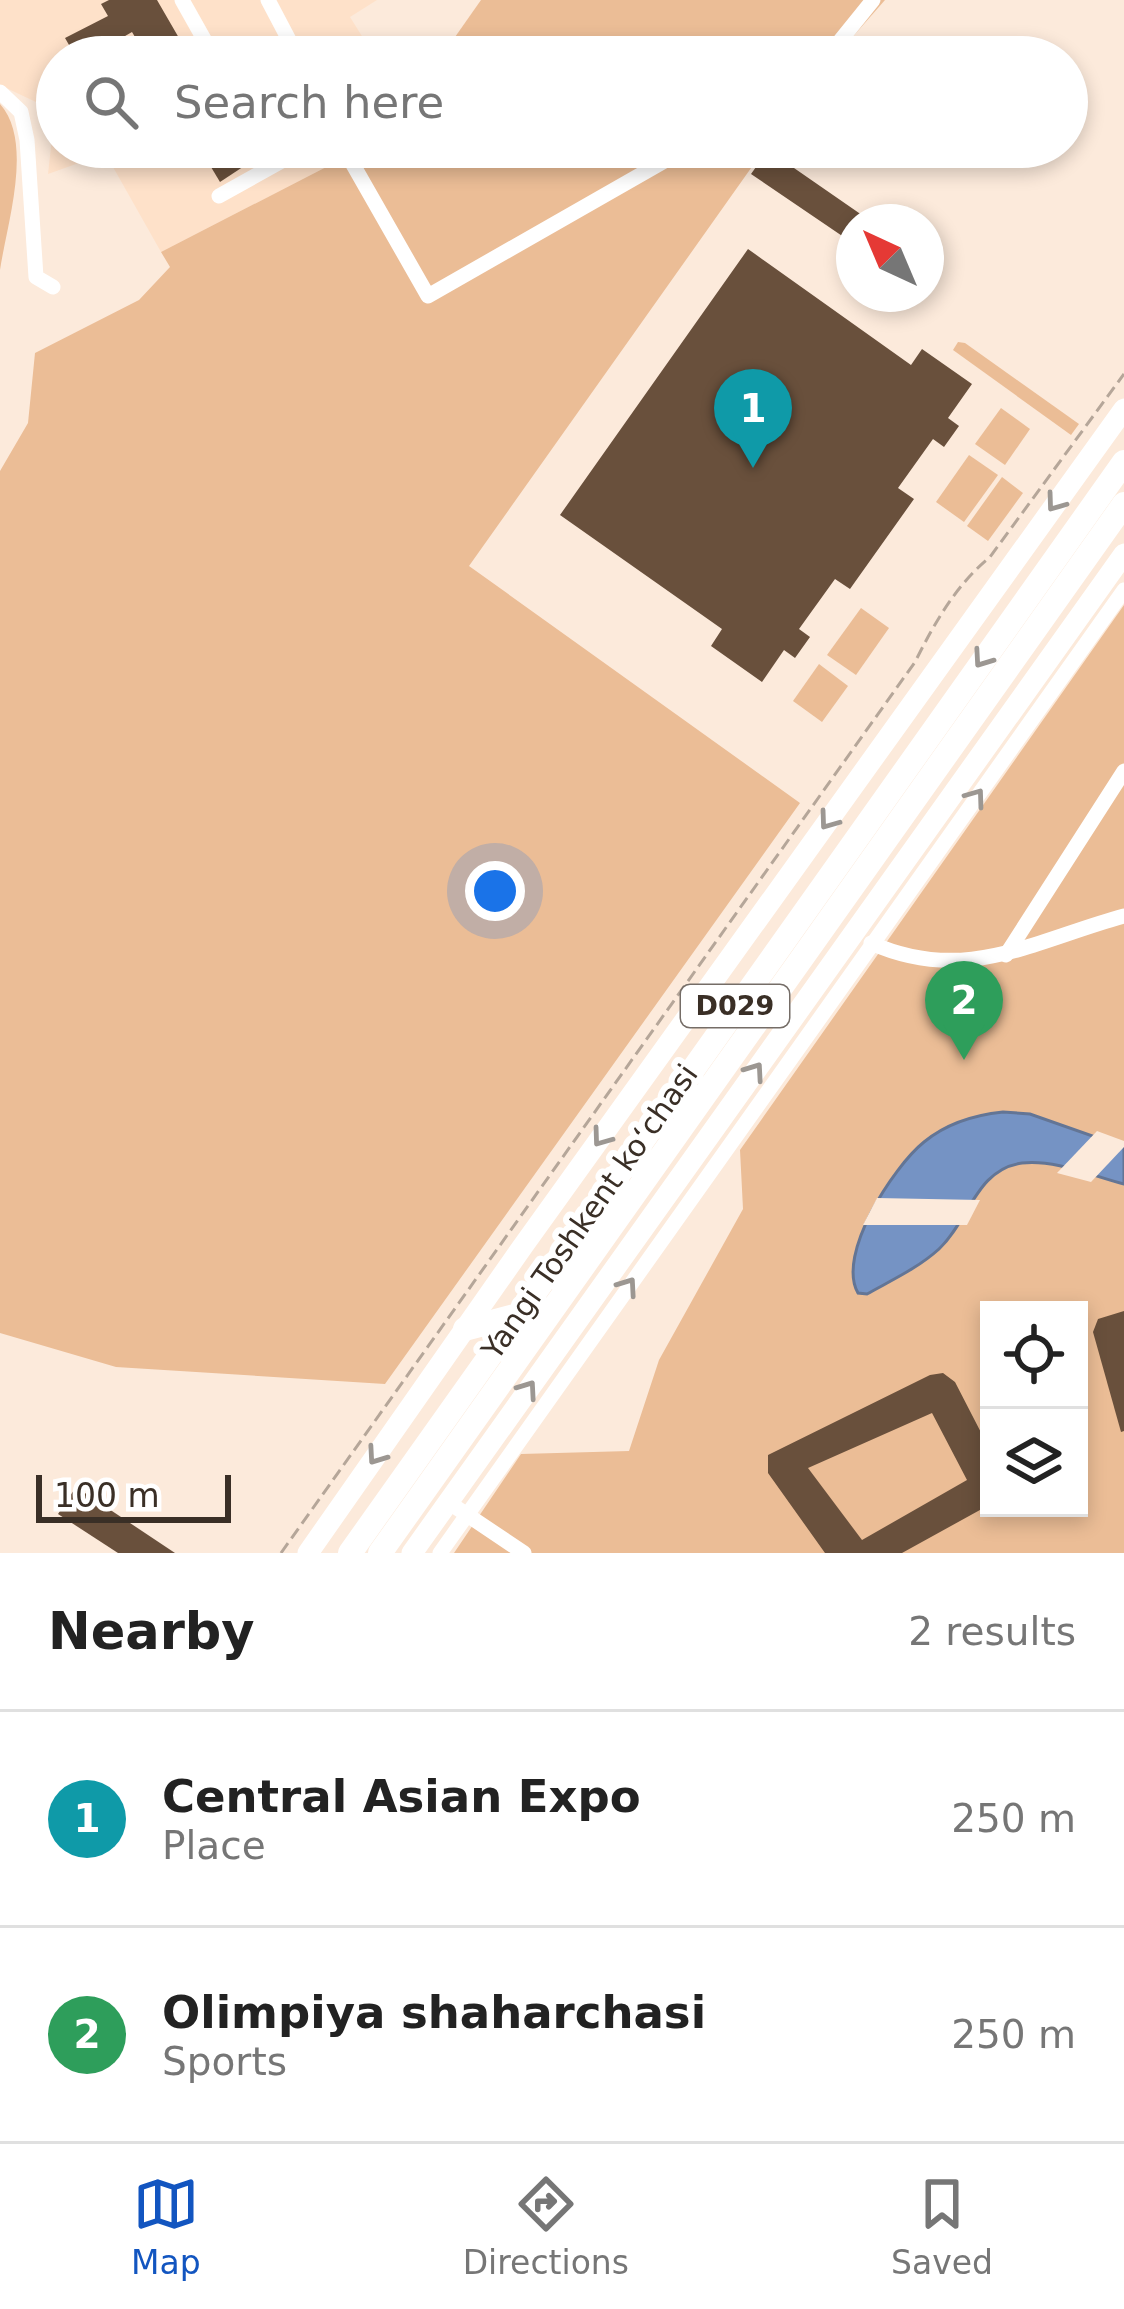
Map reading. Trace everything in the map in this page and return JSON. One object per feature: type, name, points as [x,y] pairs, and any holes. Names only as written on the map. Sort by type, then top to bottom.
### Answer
[{"type":"highway","name":"Yangi Toshkent ko‘chasi","points":[[350,1553],[1124,462]]},
{"type":"highway","name":"Yangi Toshkent ko‘chasi","points":[[380,1553],[1124,504]]},
{"type":"highway","points":[[465,1329],[518,1315]]},
{"type":"main road","points":[[308,1553],[1124,409]]},
{"type":"main road","points":[[412,1553],[458,1508],[1124,554]]},
{"type":"lane","points":[[182,0],[202,36]]},
{"type":"lane","points":[[268,0],[287,36]]},
{"type":"lane","points":[[844,36],[873,0]]},
{"type":"lane","points":[[0,92],[21,112],[37,277],[53,287]]},
{"type":"lane","points":[[219,196],[270,168]]},
{"type":"lane","points":[[356,168],[428,296],[652,168]]},
{"type":"lane","points":[[440,1553],[458,1508],[1122,596]]},
{"type":"lane","points":[[1006,955],[1124,771]]},
{"type":"lane","points":[[871,944],[945,963],[1006,955],[1124,916]]},
{"type":"lane","points":[[458,1508],[524,1553]]},
{"type":"path","points":[[281,1553],[915,662],[953,596],[991,556],[1124,374]]},
{"type":"shaded area","points":[[0,0],[377,0],[350,17],[362,36],[36,36],[36,102],[0,85]]},
{"type":"shaded area","points":[[481,0],[885,0],[853,36],[456,36]]},
{"type":"shaded area","points":[[0,104],[10,120],[17,161],[0,270]]},
{"type":"shaded area","points":[[114,168],[324,168],[161,252]]},
{"type":"shaded area","points":[[324,168],[751,168],[469,566],[800,803],[385,1384],[116,1367],[0,1333],[0,471],[28,423],[35,353],[139,300],[170,267],[161,252]]},
{"type":"shaded area","points":[[958,342],[1079,424],[1071,435],[953,350]]},
{"type":"shaded area","points":[[1001,408],[1030,429],[1005,465],[975,444]]},
{"type":"shaded area","points":[[969,455],[998,475],[964,522],[936,502]]},
{"type":"shaded area","points":[[1002,477],[1023,493],[988,541],[967,526]]},
{"type":"shaded area","points":[[1124,605],[1124,1553],[454,1553],[521,1454],[629,1451],[659,1360],[743,1209],[740,1150]]},
{"type":"shaded area","points":[[861,608],[889,628],[856,675],[827,655]]},
{"type":"shaded area","points":[[819,664],[848,686],[822,722],[793,701]]},
{"type":"water","points":[[1003,1112],[1030,1114],[1124,1147],[1124,1184],[1047,1163],[1006,1167],[983,1185],[939,1249],[867,1294],[858,1293],[853,1277],[861,1235],[911,1154],[942,1130]]},
{"type":"pier","points":[[1097,1131],[1124,1141],[1124,1147],[1091,1182],[1057,1173]]},
{"type":"pier","points":[[877,1198],[980,1200],[967,1225],[863,1225]]},
{"type":"building","points":[[157,0],[178,36],[134,36],[132,32],[69,36],[108,16],[101,4]]},
{"type":"building","points":[[212,168],[241,168],[220,182]]},
{"type":"building","points":[[755,168],[794,168],[846,204],[836,204],[836,232],[751,174]]},
{"type":"building","points":[[748,249],[911,365],[922,349],[972,384],[948,418],[959,426],[944,447],[933,439],[898,488],[914,499],[850,589],[835,579],[799,629],[810,637],[795,658],[784,650],[762,682],[711,646],[722,629],[560,515]]},
{"type":"building","points":[[1124,1311],[1121,1432],[1093,1332],[1098,1319]]},
{"type":"building","points":[[943,1373],[955,1382],[980,1431],[980,1510],[902,1553],[825,1553],[768,1473],[768,1455],[930,1375]],"holes":[[[932,1413],[967,1480],[862,1540],[808,1468]]]},
{"type":"building","points":[[76,1487],[175,1553],[118,1553],[58,1514]]},
{"type":"place","name":"Central Asian Expo","points":[[753,468]]},
{"type":"place","name":"Olimpiya shaharchasi","points":[[964,1060]]}]
